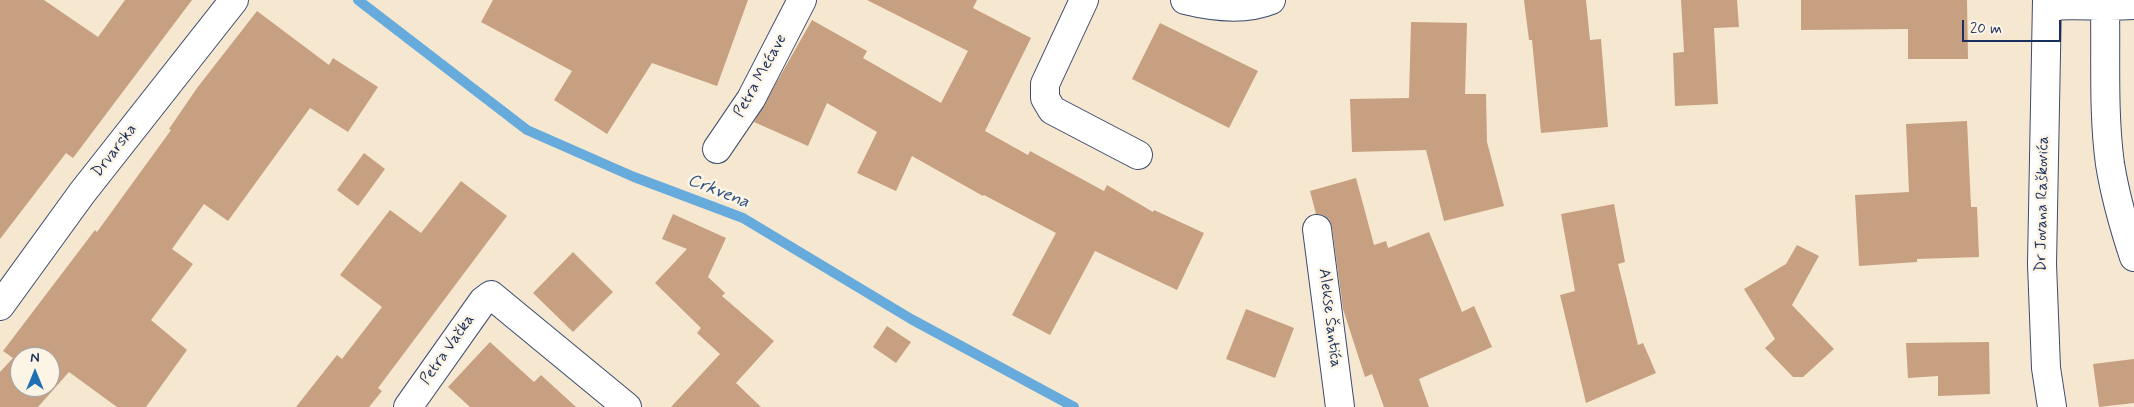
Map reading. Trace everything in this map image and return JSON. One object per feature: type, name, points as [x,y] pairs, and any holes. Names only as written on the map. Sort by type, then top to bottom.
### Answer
[{"type":"street","name":"Drvarska","points":[[0,306],[82,193],[234,0]]},
{"type":"street","name":"Petra Mećave","points":[[717,150],[751,99],[802,0]]},
{"type":"street","points":[[1084,0],[1045,84],[1045,98],[1052,110],[1138,155]]},
{"type":"street","points":[[1185,0],[1220,6],[1247,6],[1272,0]]},
{"type":"street","points":[[2047,3],[2105,7],[2134,5]]},
{"type":"street","name":"Dr Jovana Raškovića","points":[[2047,3],[2042,264],[2046,368],[2052,407]]},
{"type":"street","points":[[2105,7],[2107,137],[2110,165],[2125,231],[2134,257]]},
{"type":"street","name":"Alekse Šantića","points":[[1317,229],[1340,407]]},
{"type":"street","name":"Petra Vačka","points":[[408,407],[483,302],[491,295],[627,407]]},
{"type":"building","points":[[0,0],[44,0],[98,37],[125,0],[192,0],[73,158],[66,153],[0,239]]},
{"type":"building","points":[[493,0],[748,0],[717,86],[652,63],[607,134],[554,100],[572,71],[481,22]]},
{"type":"building","points":[[867,0],[977,0],[973,8],[1031,38],[985,131],[1028,155],[1030,151],[1104,191],[1107,185],[1153,212],[1154,210],[1204,233],[1177,290],[1095,251],[1050,335],[1012,315],[1056,233],[983,196],[912,156],[896,191],[857,173],[877,132],[827,103],[808,146],[754,122],[812,20],[867,51],[863,58],[941,103],[968,51]]},
{"type":"building","points":[[1524,0],[1586,0],[1590,40],[1601,39],[1608,127],[1541,133],[1532,40],[1529,40]]},
{"type":"building","points":[[1681,0],[1737,0],[1739,27],[1714,28],[1718,104],[1675,106],[1673,53],[1684,52]]},
{"type":"building","points":[[1801,0],[1967,0],[1968,59],[1908,59],[1908,29],[1801,30]]},
{"type":"building","points":[[257,11],[329,65],[333,58],[378,87],[348,132],[310,108],[228,221],[204,204],[172,249],[193,264],[151,320],[187,350],[146,407],[117,407],[69,372],[60,382],[60,347],[10,347],[10,356],[3,351],[95,230],[97,232],[171,130],[169,129],[197,88]]},
{"type":"building","points":[[1411,22],[1467,23],[1465,94],[1486,94],[1487,142],[1504,206],[1444,221],[1426,150],[1352,152],[1350,99],[1409,98]]},
{"type":"building","points":[[1160,23],[1258,71],[1229,128],[1132,79]]},
{"type":"building","points":[[1967,121],[1971,207],[1977,207],[1979,257],[1917,259],[1917,262],[1859,266],[1855,195],[1909,192],[1906,124]]},
{"type":"building","points":[[364,153],[385,169],[358,206],[337,190]]},
{"type":"building","points":[[1356,178],[1374,245],[1386,241],[1388,248],[1429,232],[1462,312],[1474,306],[1492,347],[1419,379],[1429,407],[1384,407],[1372,374],[1365,377],[1343,309],[1332,227],[1329,219],[1323,215],[1316,214],[1310,191]]},
{"type":"building","points":[[461,181],[507,216],[378,388],[382,391],[369,407],[296,407],[337,355],[342,359],[382,307],[340,275],[390,210],[421,233]]},
{"type":"building","points":[[1614,204],[1625,262],[1618,264],[1638,345],[1643,343],[1656,373],[1586,403],[1560,295],[1575,291],[1561,214]]},
{"type":"building","points":[[673,214],[726,238],[708,277],[725,293],[722,296],[774,341],[736,383],[761,407],[671,407],[720,354],[697,333],[701,328],[655,283],[687,249],[662,239]]},
{"type":"building","points":[[1797,245],[1819,256],[1792,305],[1834,349],[1803,377],[1793,377],[1765,348],[1775,339],[1744,289],[1786,264]]},
{"type":"building","points":[[573,252],[613,292],[573,332],[533,293]]},
{"type":"building","points":[[1246,309],[1294,328],[1275,378],[1226,359]]},
{"type":"building","points":[[887,326],[911,342],[896,363],[873,347]]},
{"type":"building","points":[[490,342],[534,382],[541,375],[576,407],[470,407],[448,387]]},
{"type":"building","points":[[1989,342],[1990,394],[1938,396],[1938,376],[1908,378],[1906,343]]},
{"type":"building","points":[[2134,359],[2134,403],[2099,407],[2093,364]]},
{"type":"building","points":[[10,361],[10,397],[47,397],[38,407],[0,407],[0,372]]},
{"type":"waterway","name":"Crkvena","points":[[358,0],[527,130],[634,177],[743,218],[911,319],[1074,407]]}]
